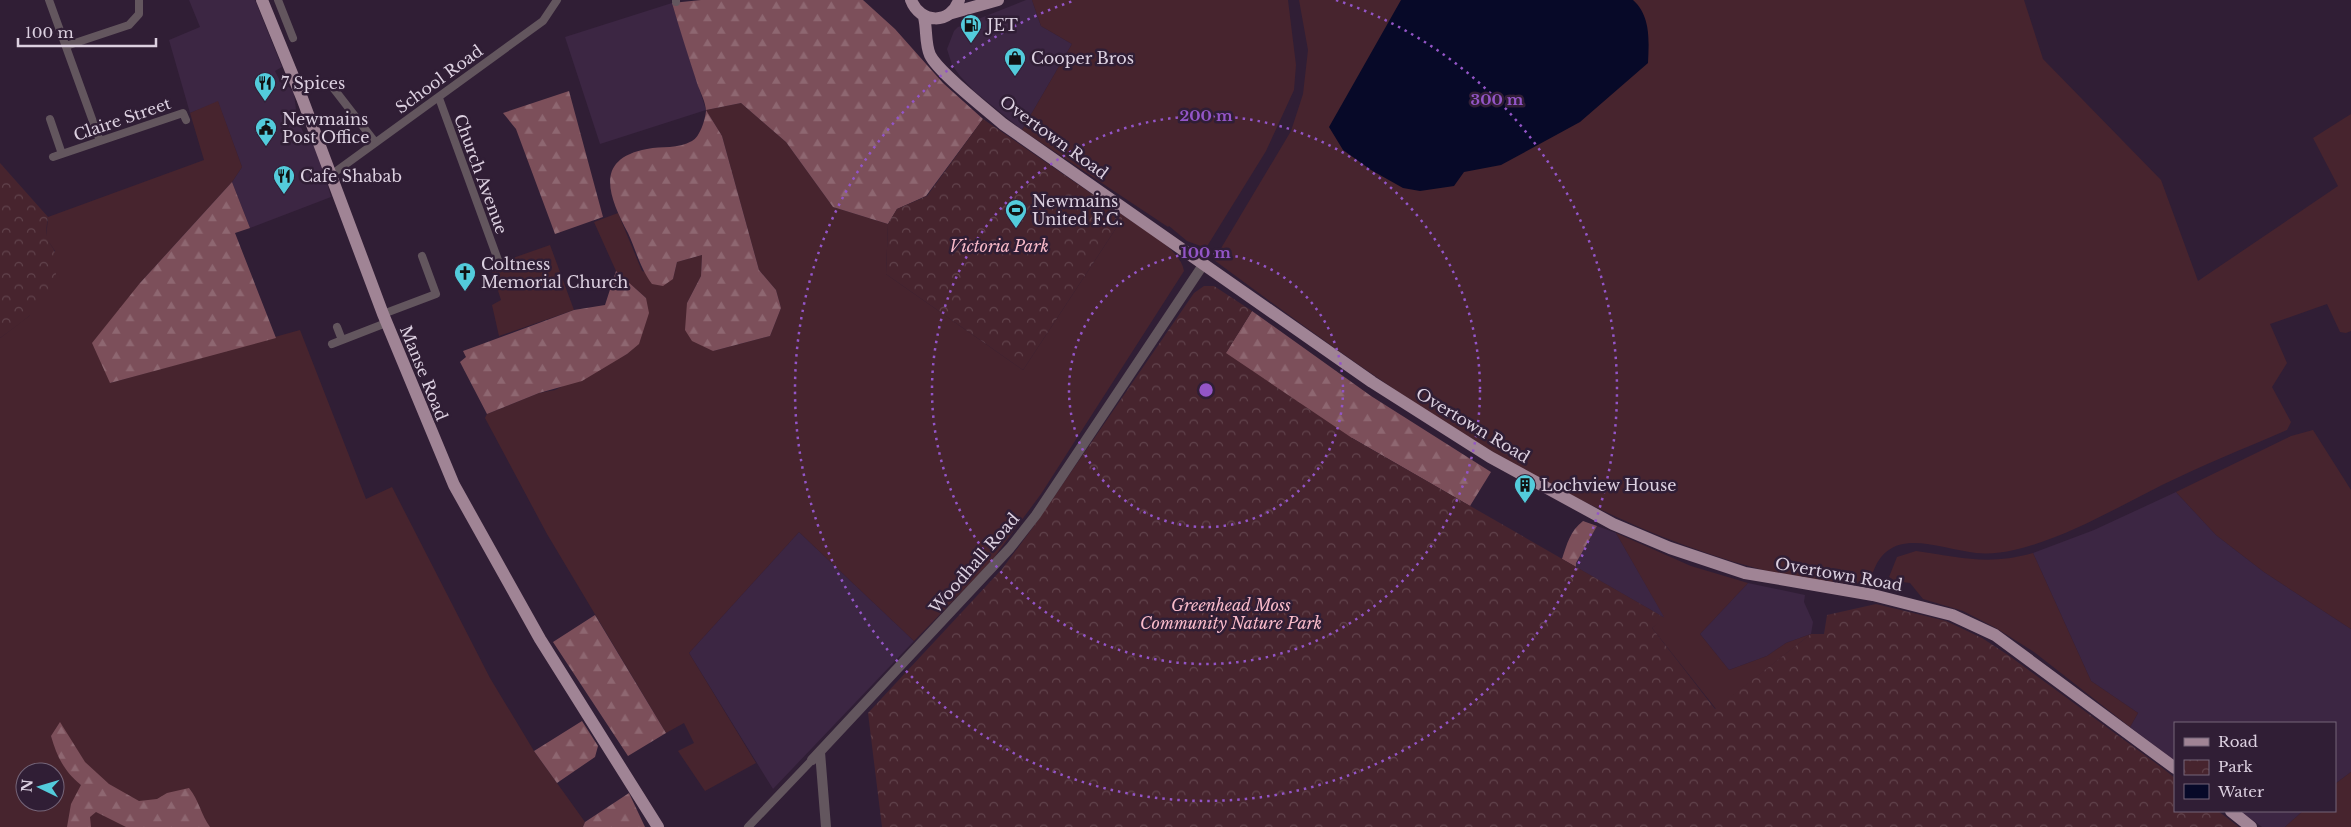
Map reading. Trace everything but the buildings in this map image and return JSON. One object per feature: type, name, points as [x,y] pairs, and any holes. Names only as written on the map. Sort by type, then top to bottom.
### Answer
[{"type":"main road","name":"Manse Road","points":[[262,0],[332,175],[385,319],[454,485],[540,640],[658,827]]},
{"type":"main road","points":[[927,40],[937,23],[949,15],[959,0]]},
{"type":"main road","points":[[910,2],[924,17],[931,19],[998,0]]},
{"type":"main road","name":"Overtown Road","points":[[924,17],[931,58],[961,88],[1003,124],[1372,382],[1490,457],[1613,524],[1670,548],[1745,573],[1873,595],[1952,615],[1995,635],[2174,767]]},
{"type":"main road","points":[[2232,812],[2252,827]]},
{"type":"street","points":[[49,0],[100,141]]},
{"type":"street","points":[[66,46],[129,25],[139,14],[139,0]]},
{"type":"street","points":[[278,0],[293,38]]},
{"type":"street","name":"School Road","points":[[332,175],[543,22],[557,0]]},
{"type":"street","points":[[334,89],[375,142]]},
{"type":"street","name":"Church Avenue","points":[[439,98],[498,260]]},
{"type":"street","name":"Claire Street","points":[[53,157],[183,113],[186,120]]},
{"type":"street","name":"Claire Street","points":[[50,119],[62,154]]},
{"type":"street","points":[[332,344],[436,294],[422,256]]},
{"type":"street","name":"Woodhall Road","points":[[748,827],[1010,548],[1036,515],[1203,265]]},
{"type":"street","points":[[337,327],[342,340]]},
{"type":"street","points":[[820,752],[826,827]]},
{"type":"shaded area","points":[[189,0],[255,0],[282,67],[275,71],[281,83],[290,88],[294,93],[297,118],[304,134],[318,152],[331,197],[250,228],[232,182],[242,167],[218,102],[190,113],[169,40],[200,27]]},
{"type":"shaded area","points":[[1026,0],[1032,0],[1041,26],[1072,44],[1022,130],[974,91],[960,76],[952,65],[947,49],[954,31],[958,27]]},
{"type":"shaded area","points":[[672,3],[706,110],[600,144],[565,37]]},
{"type":"shaded area","points":[[2176,492],[2216,535],[2264,572],[2351,629],[2351,772],[2336,783],[2336,722],[2174,722],[2174,760],[2130,727],[2138,713],[2091,681],[2033,553],[2094,530]]},
{"type":"shaded area","points":[[1597,526],[1616,533],[1665,618],[1576,567],[1576,563]]},
{"type":"shaded area","points":[[799,532],[914,641],[773,789],[689,653]]},
{"type":"shaded area","points":[[1748,583],[1805,595],[1804,602],[1813,622],[1811,634],[1786,643],[1767,656],[1729,670],[1700,634]]},
{"type":"shaded area","points":[[2241,812],[2302,812],[2285,827],[2262,827]]},
{"type":"green space","points":[[701,0],[863,0],[895,29],[943,83],[983,119],[926,196],[897,209],[888,224],[833,207],[786,142],[741,103],[706,110],[722,136],[759,270],[776,290],[781,308],[770,336],[713,351],[692,341],[685,330],[687,303],[701,276],[702,255],[677,262],[673,279],[663,286],[652,284],[641,265],[615,206],[610,181],[612,170],[619,161],[630,154],[647,149],[687,144],[695,139],[700,132],[706,111],[705,105],[672,3]]},
{"type":"green space","points":[[1032,0],[1288,0],[1296,65],[1294,90],[1266,151],[1206,248],[1187,241],[1169,226],[1022,130],[1072,44],[1041,26]]},
{"type":"green space","points":[[1299,0],[2024,0],[2043,59],[2161,180],[2198,281],[2338,186],[2313,138],[2351,114],[2351,331],[2346,333],[2340,332],[2327,304],[2270,324],[2287,363],[2272,387],[2291,422],[2287,430],[2177,478],[2071,530],[2033,545],[2000,553],[1976,553],[1928,544],[1912,543],[1899,545],[1887,551],[1877,563],[1870,582],[1865,584],[1822,581],[1779,574],[1702,552],[1627,522],[1554,486],[1482,446],[1344,355],[1214,260],[1291,131],[1303,94],[1308,50]]},
{"type":"green space","points":[[569,91],[603,217],[555,234],[516,129],[503,113]]},
{"type":"green space","points":[[218,101],[242,167],[232,182],[140,283],[110,383],[300,330],[366,499],[392,487],[490,678],[534,751],[585,822],[583,827],[0,827],[0,338],[29,316],[55,251],[46,238],[48,217],[204,160],[190,113]]},
{"type":"green space","points":[[741,103],[786,142],[833,207],[888,224],[886,274],[1023,370],[1124,216],[1168,247],[1176,255],[1184,271],[1041,494],[990,563],[914,641],[799,532],[689,653],[756,763],[705,791],[678,751],[694,743],[684,723],[666,733],[547,534],[485,418],[487,414],[539,393],[555,390],[627,354],[646,298],[616,271],[594,222],[618,213],[642,271],[673,279],[677,262],[702,255],[701,276],[687,303],[713,351],[770,336],[781,308],[776,290],[759,270],[722,136],[706,110]]},
{"type":"green space","name":"Victoria Park","points":[[983,119],[1124,216],[1023,370],[886,274],[888,224],[897,209],[927,196]]},
{"type":"green space","points":[[0,163],[48,217],[47,235],[54,251],[56,268],[55,281],[50,293],[42,303],[23,321],[0,338]]},
{"type":"green space","points":[[232,182],[250,228],[235,233],[276,338],[110,383],[92,343],[140,283]]},
{"type":"green space","points":[[550,245],[574,310],[499,336],[492,305],[501,300],[490,266]]},
{"type":"green space","points":[[616,271],[646,298],[649,313],[639,344],[627,354],[582,381],[539,393],[487,414],[460,362],[466,357],[463,351],[574,310],[605,305]]},
{"type":"green space","name":"Greenhead Moss Community Nature Park","points":[[1204,286],[1214,286],[1252,311],[1226,353],[1352,438],[1665,618],[1652,628],[1715,709],[1811,634],[1824,634],[1827,615],[1876,604],[1946,621],[1982,638],[2174,777],[2174,812],[2219,812],[2239,827],[882,827],[868,713],[1002,569],[1034,526],[1194,293]]},
{"type":"green space","points":[[1252,311],[1371,396],[1491,472],[1470,506],[1352,438],[903,827],[1079,526],[1227,351]]},
{"type":"green space","points":[[2313,430],[2351,490],[2351,629],[2264,572],[2216,535],[2176,492],[2291,436]]},
{"type":"green space","points":[[1583,521],[1597,526],[1576,563],[1576,567],[1562,559],[1572,533]]},
{"type":"green space","points":[[1616,533],[1691,566],[1748,583],[1700,634],[1729,670],[1767,656],[1786,643],[1811,634],[1716,709],[1652,628],[1664,617]]},
{"type":"green space","points":[[1916,551],[1988,560],[2033,553],[2091,681],[2138,713],[2130,727],[2034,652],[1996,628],[1963,611],[1923,599],[1910,583],[1895,581],[1889,577],[1897,557]]},
{"type":"green space","points":[[595,615],[666,733],[628,756],[553,642]]},
{"type":"green space","points":[[582,721],[598,746],[595,757],[557,783],[534,751]]},
{"type":"green space","points":[[60,722],[85,762],[109,784],[139,801],[157,799],[167,793],[189,788],[210,827],[126,827],[96,812],[90,817],[91,827],[67,827],[71,804],[81,785],[66,769],[65,762],[62,762],[59,757],[51,736]]},
{"type":"green space","points":[[2351,772],[2351,827],[2285,827],[2302,812],[2336,812],[2336,783]]},
{"type":"green space","points":[[629,793],[645,827],[583,827],[585,822]]},
{"type":"water","points":[[1401,0],[1633,0],[1643,13],[1648,29],[1648,63],[1580,122],[1501,165],[1464,172],[1454,186],[1420,191],[1403,188],[1371,170],[1343,150],[1329,127]]},
{"type":"place","name":"JET","points":[[971,44]]},
{"type":"place","name":"Cooper Bros","points":[[1015,77]]},
{"type":"place","name":"7 Spices","points":[[265,102]]},
{"type":"place","name":"Newmains Post Office","points":[[266,147]]},
{"type":"place","name":"Cafe Shabab","points":[[284,195]]},
{"type":"place","name":"Newmains United F.C.","points":[[1016,229]]},
{"type":"place","name":"Coltness Memorial Church","points":[[465,292]]},
{"type":"place","name":"Lochview House","points":[[1525,504]]}]
